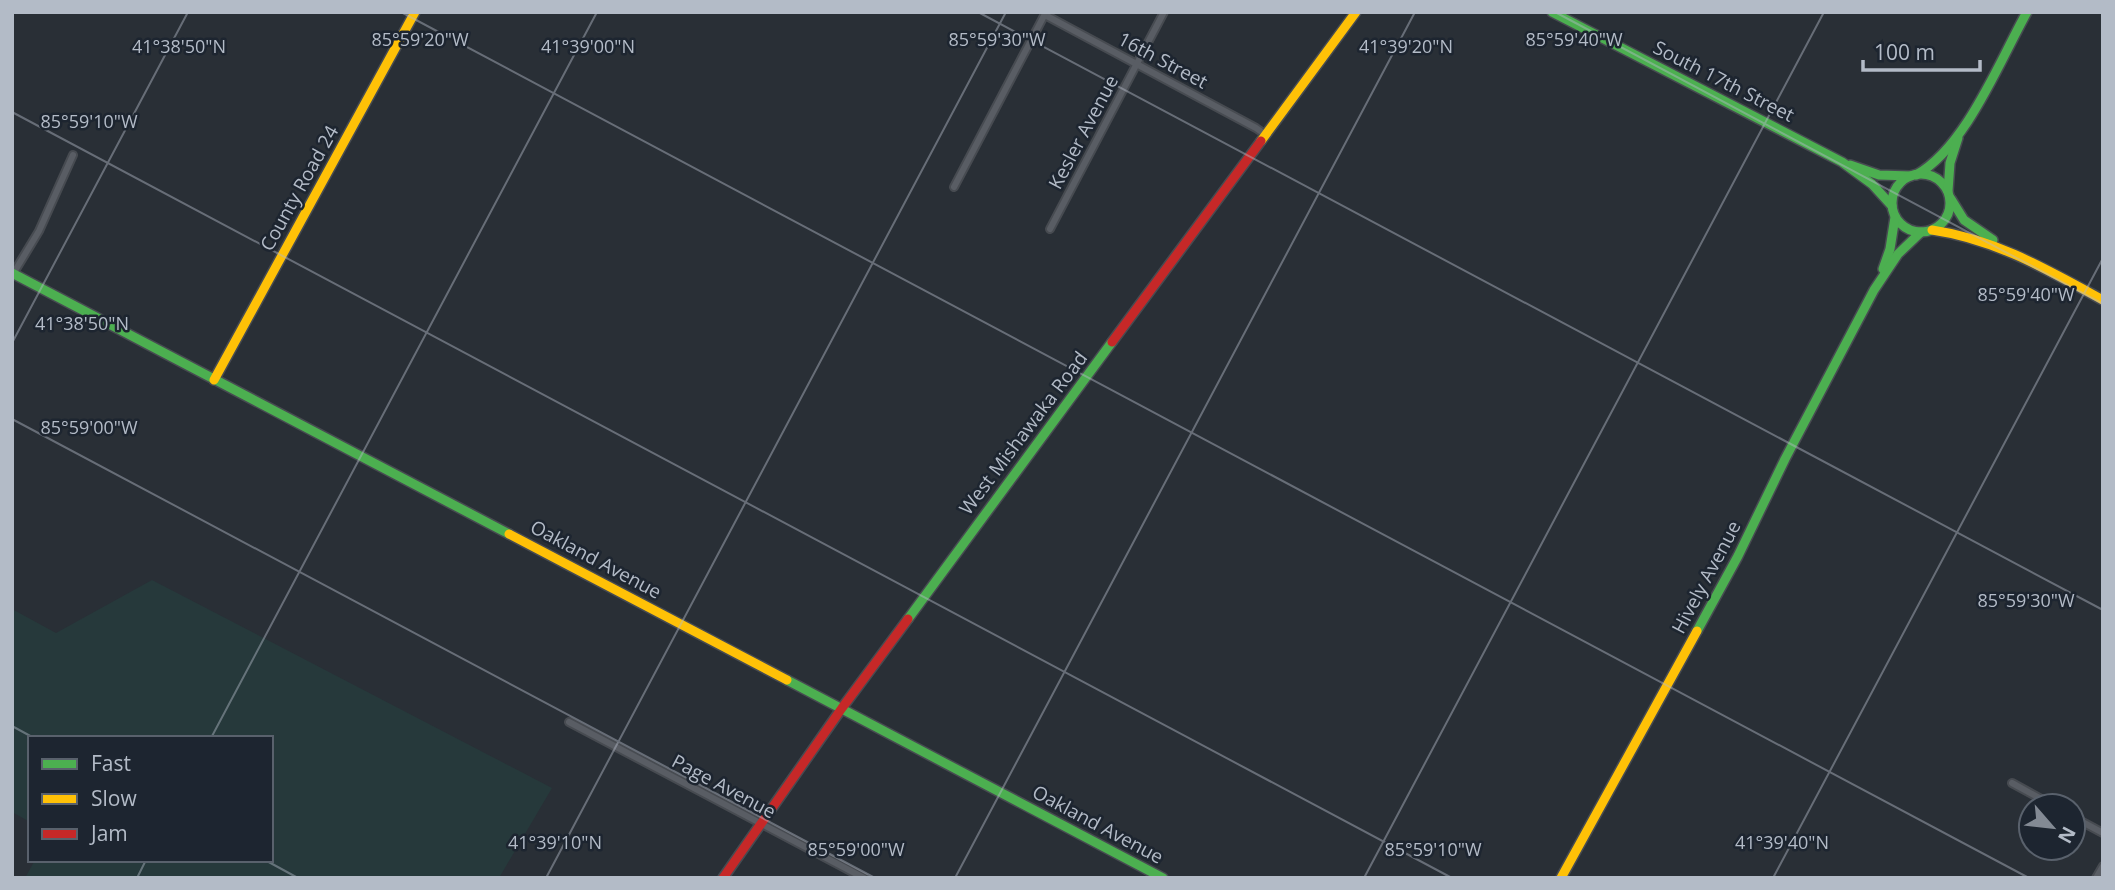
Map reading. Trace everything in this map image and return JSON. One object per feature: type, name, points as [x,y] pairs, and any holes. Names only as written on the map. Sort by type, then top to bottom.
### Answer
[{"type":"street","name":"County Road 24","points":[[214,380],[415,12]]},
{"type":"street","name":"Kesler Avenue","points":[[1050,229],[1164,12]]},
{"type":"street","name":"West Mishawaka Road","points":[[723,878],[842,708],[1356,12]]},
{"type":"street","name":"South 17th Street","points":[[1552,12],[1842,162]]},
{"type":"street","points":[[2027,12],[1965,121],[1941,157],[1897,187],[1892,205],[1895,217],[1909,230],[1970,235],[2008,250],[2103,300]]},
{"type":"street","name":"16th Street","points":[[1045,14],[1266,135]]},
{"type":"street","points":[[954,187],[1045,14]]},
{"type":"street","points":[[1932,230],[1942,224],[1948,215],[1950,163],[1965,121]]},
{"type":"street","points":[[13,274],[39,231],[73,155]]},
{"type":"street","points":[[1842,162],[1879,175],[1926,175],[1937,179],[1964,220],[2008,250]]},
{"type":"street","points":[[1842,162],[1872,184],[1892,205]]},
{"type":"street","name":"Hively Avenue","points":[[1874,290],[1890,249],[1895,217]]},
{"type":"street","name":"Hively Avenue","points":[[1562,878],[1738,556],[1797,434],[1874,290],[1898,254],[1921,232]]},
{"type":"street","name":"Oakland Avenue","points":[[13,274],[1163,878]]},
{"type":"street","name":"Page Avenue","points":[[569,722],[864,878]]},
{"type":"street","points":[[2012,783],[2028,792]]},
{"type":"street","points":[[2087,824],[2103,833]]},
{"type":"street","points":[[2096,878],[2103,866]]},
{"type":"shaded area","points":[[152,580],[552,788],[499,878],[25,878],[34,862],[273,862],[273,736],[28,736],[28,821],[12,812],[12,609],[56,633]]},
{"type":"traffic: fast","points":[[1552,12],[1842,162],[1872,184],[1892,206]]},
{"type":"traffic: fast","points":[[1916,175],[1934,162],[1966,124],[2027,12]]},
{"type":"traffic: fast","points":[[1948,191],[1950,163],[1958,138]]},
{"type":"traffic: fast","points":[[1850,165],[1879,175],[1911,176]]},
{"type":"traffic: fast","points":[[1921,174],[1932,176],[1945,187],[1950,203],[1948,214],[1937,227],[1921,232],[1910,230],[1897,219],[1892,203],[1894,192],[1905,179],[1921,174]]},
{"type":"traffic: fast","points":[[1951,199],[1964,220],[1993,240]]},
{"type":"traffic: fast","points":[[1883,269],[1890,249],[1895,217]]},
{"type":"traffic: fast","points":[[1697,631],[1874,290],[1898,254],[1921,232]]},
{"type":"traffic: fast","points":[[12,273],[509,534]]},
{"type":"traffic: fast","points":[[908,619],[1112,342]]},
{"type":"traffic: fast","points":[[787,680],[1163,878]]},
{"type":"traffic: slow","points":[[214,380],[415,12]]},
{"type":"traffic: slow","points":[[1261,141],[1356,12]]},
{"type":"traffic: slow","points":[[1932,230],[1955,234],[2021,257],[2103,300]]},
{"type":"traffic: slow","points":[[509,534],[787,680]]},
{"type":"traffic: slow","points":[[1561,878],[1697,631]]},
{"type":"traffic: jam","points":[[1112,342],[1261,141]]},
{"type":"traffic: jam","points":[[723,878],[908,619]]}]
